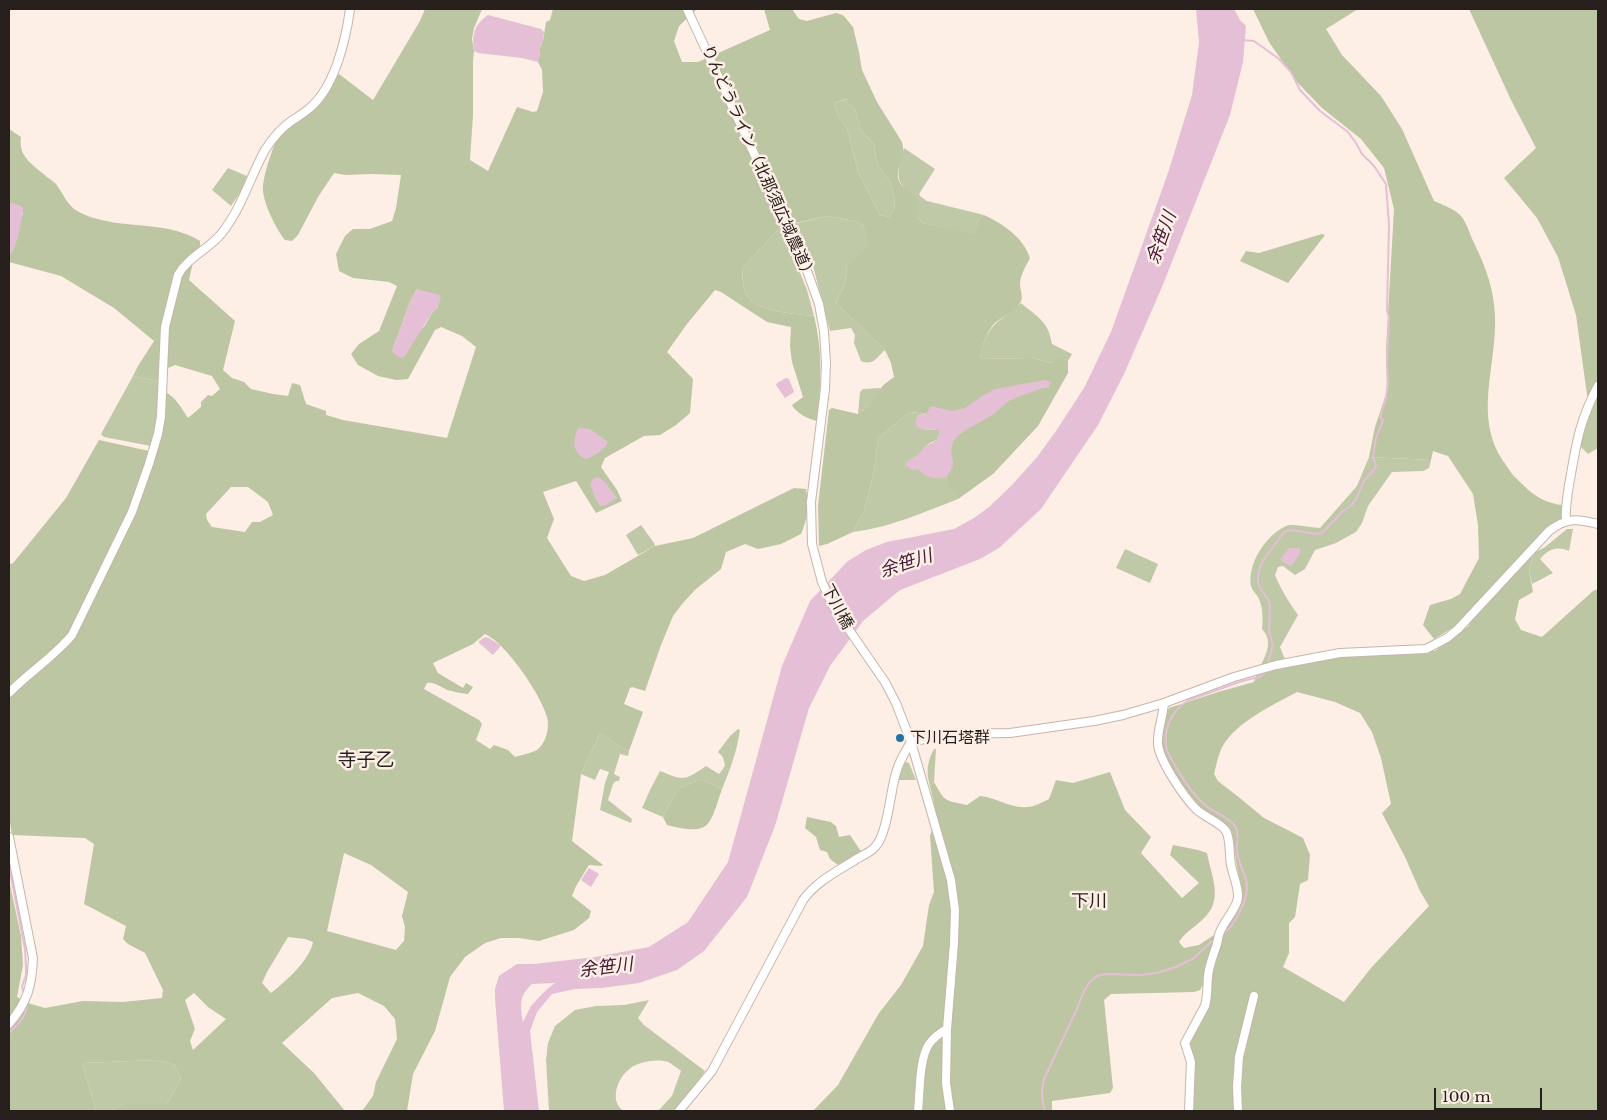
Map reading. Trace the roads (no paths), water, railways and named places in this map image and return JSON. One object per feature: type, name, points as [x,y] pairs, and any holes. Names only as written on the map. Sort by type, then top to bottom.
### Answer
[{"type":"street","points":[[9,693],[58,650],[72,635],[132,512],[158,434],[161,416],[165,327],[178,275],[182,267],[212,244],[226,228],[265,150],[274,137],[291,121],[311,108],[325,90],[335,68],[345,37],[350,9]]},
{"type":"street","name":"りんどうライン（北那須広域農道）","points":[[687,9],[802,257],[819,304],[824,331],[826,363],[823,416],[811,502],[812,544],[815,558]]},
{"type":"street","points":[[1566,520],[1565,503],[1578,435],[1587,407],[1598,386]]},
{"type":"street","points":[[679,1111],[712,1071],[804,900],[812,889],[822,880],[875,847],[884,827],[900,759],[911,742],[947,734],[1010,733],[1094,721],[1164,703],[1234,677],[1276,665],[1340,653],[1426,649],[1448,638],[1458,629],[1549,531],[1558,524],[1566,520],[1580,520],[1598,524]]},
{"type":"street","name":"下川橋","points":[[815,558],[822,582],[834,608],[891,693],[911,742]]},
{"type":"street","points":[[1164,703],[1164,713],[1157,743],[1161,759],[1187,799],[1196,809],[1226,831],[1238,898],[1219,933],[1210,966],[1205,1006],[1185,1043],[1191,1062],[1189,1111]]},
{"type":"street","points":[[911,742],[944,851],[951,880],[955,910],[947,1029],[946,1083],[950,1111]]},
{"type":"street","points":[[9,837],[33,958],[33,977],[28,996],[9,1024]]},
{"type":"street","points":[[1238,1111],[1239,1057],[1254,996]]},
{"type":"street","points":[[918,1111],[923,1060],[928,1046],[935,1037],[947,1029]]},
{"type":"water","name":"余笹川","points":[[1196,9],[1234,9],[1246,26],[1243,62],[1230,115],[1162,287],[1124,374],[1098,425],[1041,509],[999,548],[980,559],[900,590],[863,621],[830,666],[809,708],[775,826],[747,897],[704,951],[677,970],[639,983],[602,988],[575,989],[552,994],[537,1012],[530,1031],[539,1111],[504,1111],[495,998],[495,989],[499,976],[517,964],[534,964],[595,957],[649,947],[688,922],[728,862],[782,666],[810,601],[848,561],[866,550],[887,542],[954,529],[989,507],[1038,456],[1084,388],[1111,332],[1168,173],[1192,95],[1199,42]],"holes":[[[555,983],[531,1006],[523,1022],[521,1006],[528,988],[532,984]]]},
{"type":"water","points":[[488,15],[541,29],[544,32],[543,41],[539,49],[538,62],[474,51],[473,40],[475,30]]},
{"type":"water","points":[[12,203],[23,208],[17,241],[9,256],[9,206]]},
{"type":"water","points":[[417,289],[439,295],[441,298],[438,307],[432,313],[405,356],[401,358],[392,351],[410,302]]},
{"type":"water","points":[[786,378],[789,379],[794,392],[785,398],[776,385]]},
{"type":"water","points":[[1045,380],[1051,382],[1049,388],[1043,388],[1011,400],[960,434],[953,443],[951,453],[953,464],[950,473],[945,478],[930,477],[918,469],[912,470],[905,465],[919,454],[924,447],[937,440],[940,433],[939,429],[924,430],[918,428],[915,422],[918,416],[926,414],[931,406],[951,411],[965,408],[995,389]]},
{"type":"water","points":[[578,428],[590,429],[608,442],[599,452],[586,459],[578,453],[574,446]]},
{"type":"water","points":[[598,477],[605,482],[617,498],[606,505],[600,506],[590,484],[593,479]]},
{"type":"water","points":[[1289,548],[1299,548],[1301,552],[1290,566],[1280,560]]},
{"type":"water","points":[[485,637],[500,645],[493,655],[479,643]]},
{"type":"water","points":[[589,868],[599,874],[591,887],[581,880]]},
{"type":"waterway","points":[[1242,40],[1254,41],[1279,59],[1291,72],[1300,90],[1320,111],[1348,132],[1362,154],[1374,166],[1386,184],[1389,225],[1388,382],[1386,398],[1380,417],[1383,420],[1376,438],[1373,457],[1376,465],[1364,481],[1352,505],[1343,511],[1323,532],[1318,534],[1290,530],[1284,532],[1262,562],[1258,582],[1269,601],[1269,632],[1273,645],[1267,666]]},
{"type":"waterway","points":[[1222,935],[1235,920],[1243,905],[1247,891],[1246,881],[1237,852],[1238,835],[1232,823],[1204,804],[1188,786],[1167,751],[1167,729],[1177,709],[1189,700],[1242,681],[1259,677],[1265,671]]},
{"type":"waterway","points":[[9,866],[25,949],[26,975],[22,987],[24,993]]},
{"type":"waterway","points":[[1045,1111],[1042,1095],[1044,1079],[1084,991],[1090,982],[1097,976],[1106,974],[1140,975],[1157,973],[1176,967],[1194,958],[1216,939]]},
{"type":"waterway","points":[[9,1033],[24,1015],[26,1002]]},
{"type":"place","name":"下川石塔群","points":[[900,738]]},
{"type":"district","name":"寺子乙","points":[[366,761]]},
{"type":"district","name":"下川","points":[[1089,902]]}]
